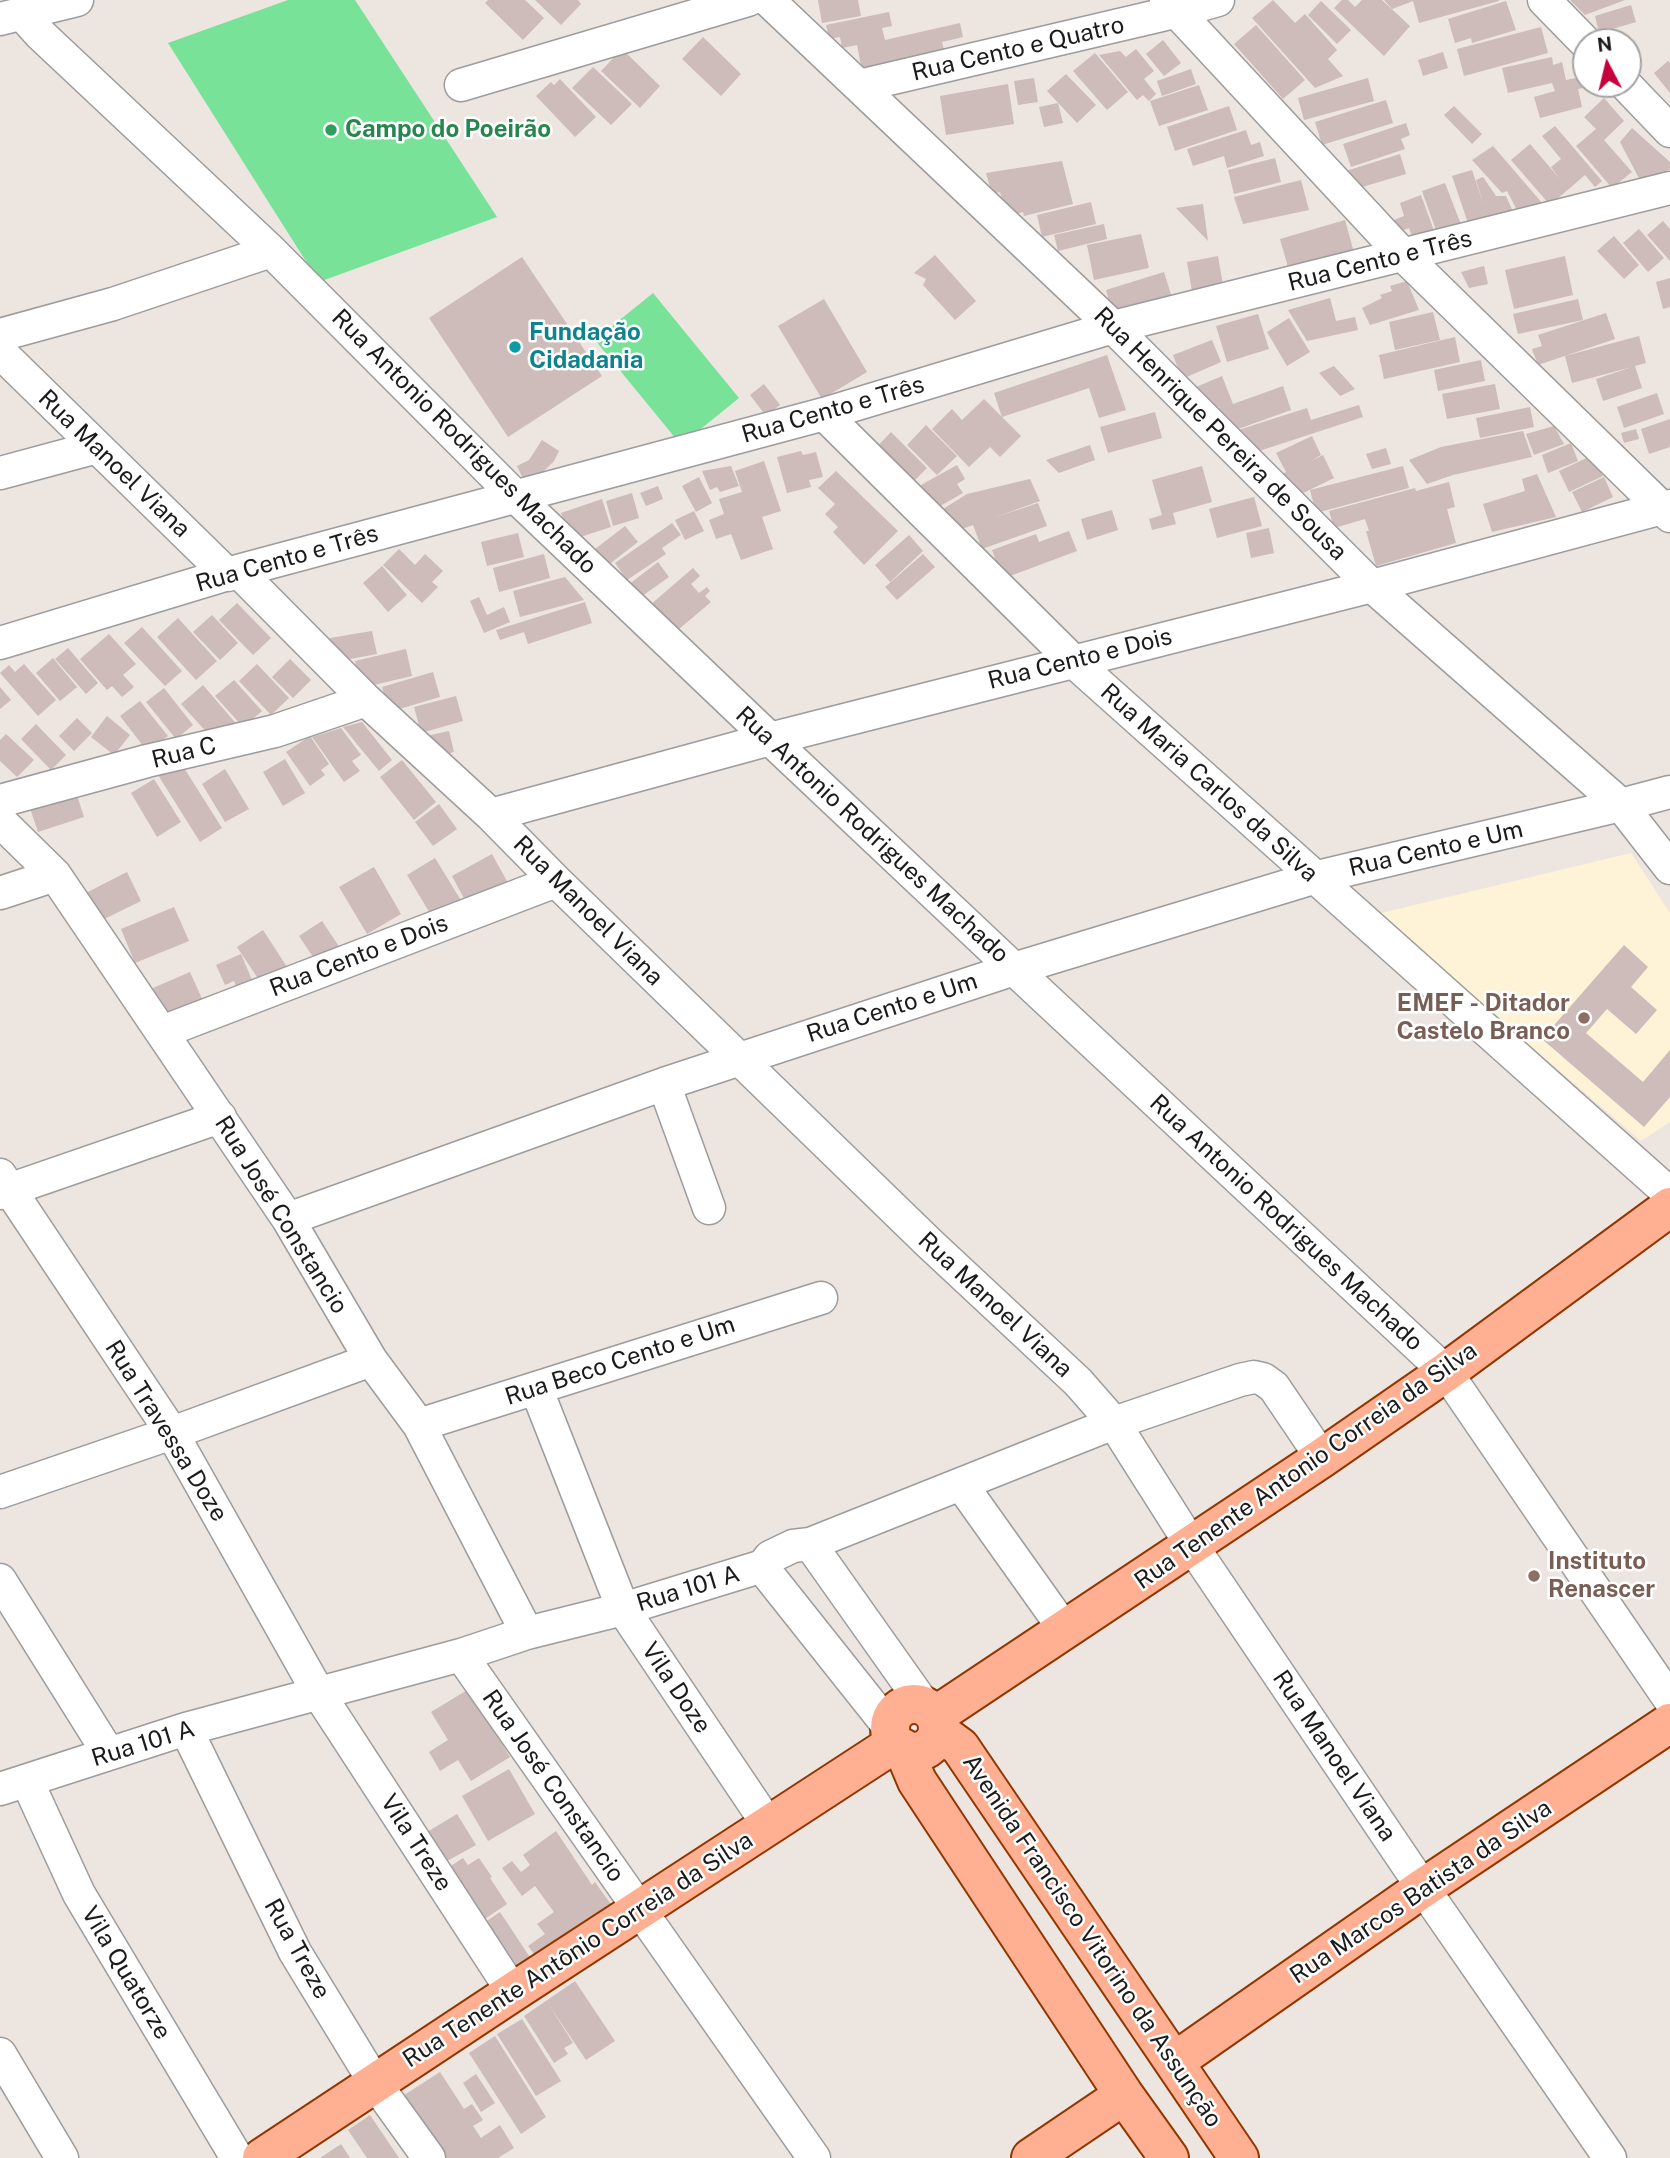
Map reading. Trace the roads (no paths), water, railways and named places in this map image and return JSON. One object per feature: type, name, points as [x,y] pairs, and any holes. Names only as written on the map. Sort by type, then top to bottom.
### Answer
[{"type":"main road","name":"Rua Tenente Antonio Correia da Silva","points":[[932,1717],[1322,1458],[1446,1372],[1670,1207]]},
{"type":"main road","name":"Rua Tenente Antônio Correia da Silva","points":[[262,2158],[896,1740],[917,1752],[925,1749],[931,1744],[932,1717]]},
{"type":"main road","name":"Avenida Francisco Vitorino da Assunção","points":[[932,1717],[960,1747],[1239,2158]]},
{"type":"main road","name":"Rua Marcos Batista da Silva","points":[[1173,2062],[1423,1888],[1670,1723]]},
{"type":"main road","points":[[896,1740],[917,1781],[1124,2095],[1169,2158]]},
{"type":"main road","points":[[1124,2095],[1121,2069],[1132,2054],[1151,2048],[1173,2062]]},
{"type":"main road","points":[[1031,2158],[1124,2095]]},
{"type":"street","points":[[461,85],[748,0]]},
{"type":"street","name":"Rua Henrique Pereira de Sousa","points":[[768,0],[1113,327],[1372,586],[1621,805],[1670,869]]},
{"type":"street","name":"Rua Cento e Quatro","points":[[859,86],[1172,6],[1218,0]]},
{"type":"street","points":[[1544,0],[1572,29]]},
{"type":"street","points":[[11,17],[69,1]]},
{"type":"street","points":[[1172,6],[1403,255],[1667,510]]},
{"type":"street","name":"Rua Antonio Rodrigues Machado","points":[[11,17],[40,34],[271,251],[516,497],[1014,969],[1446,1372],[1670,1700]]},
{"type":"street","points":[[1638,98],[1670,131]]},
{"type":"street","name":"Rua Cento e Três","points":[[0,643],[233,573],[824,414],[1113,327],[1670,188]]},
{"type":"street","points":[[0,335],[113,304],[271,251]]},
{"type":"street","name":"Rua Manoel Viana","points":[[0,352],[97,447],[491,815],[929,1243],[1077,1382],[1114,1423],[1192,1546],[1423,1888],[1610,2158]]},
{"type":"street","name":"Rua Maria Carlos da Silva","points":[[824,414],[1073,661],[1670,1194]]},
{"type":"street","points":[[0,473],[97,447]]},
{"type":"street","name":"Rua Cento e Dois","points":[[491,815],[770,738],[1667,510]]},
{"type":"street","name":"Rua C","points":[[0,801],[147,761],[275,731],[366,700]]},
{"type":"street","name":"Rua Cento e Um","points":[[288,1219],[738,1058],[1014,969],[1314,878],[1670,792]]},
{"type":"street","name":"Rua José Constancio","points":[[0,821],[55,875],[288,1219],[371,1360],[419,1425],[527,1633]]},
{"type":"street","points":[[0,893],[55,875]]},
{"type":"street","name":"Rua Cento e Dois","points":[[162,1032],[556,881]]},
{"type":"street","points":[[664,1084],[709,1209]]},
{"type":"street","points":[[3,1186],[220,1117]]},
{"type":"street","name":"Rua Travessa Doze","points":[[3,1186],[172,1433],[319,1694]]},
{"type":"street","name":"Rua Beco Cento e Um","points":[[419,1425],[821,1298]]},
{"type":"street","points":[[0,1492],[371,1360]]},
{"type":"street","name":"Rua 101 A","points":[[13,1785],[186,1729],[461,1655],[527,1633],[623,1609],[763,1566],[770,1557],[793,1546],[810,1544],[1114,1423],[1240,1380],[1264,1378],[1322,1458]]},
{"type":"street","name":"Vila Doze","points":[[536,1388],[623,1609],[769,1826]]},
{"type":"street","points":[[961,1484],[1065,1630]]},
{"type":"street","points":[[810,1544],[932,1717]]},
{"type":"street","points":[[763,1566],[896,1740]]},
{"type":"street","points":[[0,1580],[109,1754]]},
{"type":"street","name":"Rua José Constancio","points":[[461,1655],[814,2158]]},
{"type":"street","name":"Vila Treze","points":[[319,1694],[513,1992]]},
{"type":"street","name":"Rua Treze","points":[[186,1729],[295,1952],[376,2083],[429,2158]]},
{"type":"street","name":"Vila Quatorze","points":[[13,1785],[237,2158]]},
{"type":"street","points":[[0,2054],[62,2158]]},
{"type":"place","name":"Campo do Poeirão","points":[[331,130]]},
{"type":"place","name":"Fundação Cidadania","points":[[515,347]]},
{"type":"place","name":"EMEF - Ditador Castelo Branco","points":[[1584,1018]]},
{"type":"place","name":"Instituto Renascer","points":[[1534,1576]]}]
